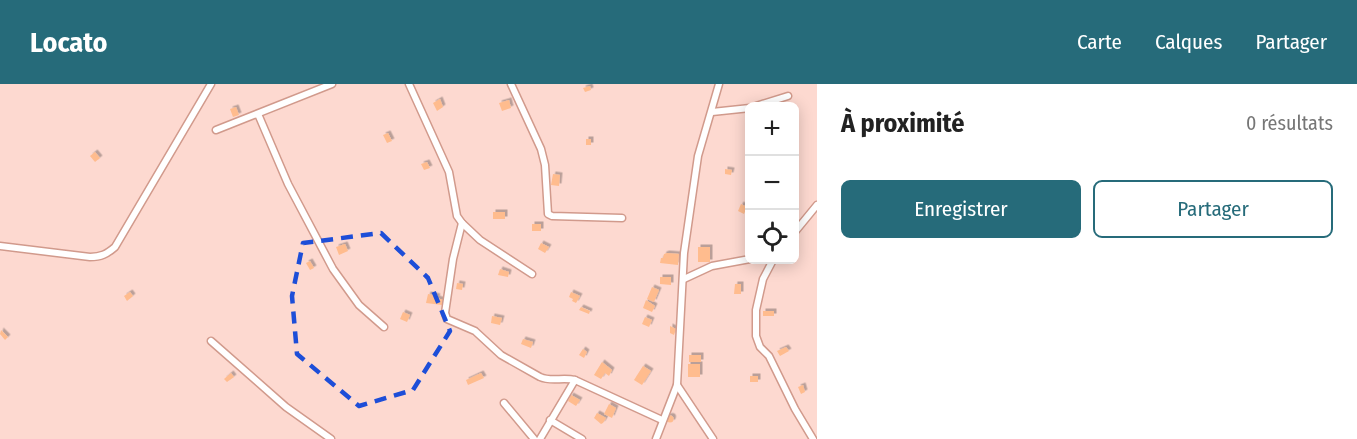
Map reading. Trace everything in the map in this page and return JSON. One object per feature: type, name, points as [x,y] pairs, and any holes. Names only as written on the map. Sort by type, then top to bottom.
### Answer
[{"type":"street","points":[[0,246],[90,257],[100,257],[108,253],[115,247],[211,84]]},
{"type":"street","points":[[216,130],[332,84]]},
{"type":"street","points":[[410,84],[449,172],[457,216],[480,240],[532,274]]},
{"type":"street","points":[[511,84],[541,150],[545,165],[548,214],[622,218]]},
{"type":"street","points":[[656,439],[677,385],[684,254],[698,156],[719,84]]},
{"type":"street","points":[[769,102],[788,96]]},
{"type":"street","points":[[712,112],[745,109]]},
{"type":"street","points":[[258,114],[288,184],[333,269],[359,305],[384,327]]},
{"type":"street","points":[[799,228],[817,205]]},
{"type":"street","points":[[462,223],[453,259],[445,313],[447,319],[475,331],[501,355],[540,377],[575,380],[662,420]]},
{"type":"street","points":[[684,279],[712,266],[745,261]]},
{"type":"street","points":[[771,264],[763,279],[756,310],[756,336],[760,347],[769,357],[813,439]]},
{"type":"street","points":[[211,341],[286,407],[331,439]]},
{"type":"street","points":[[540,439],[575,380]]},
{"type":"street","points":[[677,385],[712,439]]},
{"type":"street","points":[[504,403],[534,439]]},
{"type":"street","points":[[550,420],[582,439]]},
{"type":"highlighted area","points":[[381,233],[428,278],[450,331],[413,390],[359,406],[297,354],[292,296],[303,243]]},
{"type":"building","points":[[590,86],[591,90],[585,92],[583,88]]},
{"type":"building","points":[[440,99],[443,107],[437,111],[433,103]]},
{"type":"building","points":[[509,100],[511,108],[502,111],[499,103]]},
{"type":"building","points":[[236,107],[239,115],[233,117],[230,109]]},
{"type":"building","points":[[388,133],[392,141],[387,143],[383,135]]},
{"type":"building","points":[[586,139],[591,139],[591,145],[586,145]]},
{"type":"building","points":[[95,152],[100,158],[95,162],[90,156]]},
{"type":"building","points":[[427,162],[430,168],[424,170],[421,164]]},
{"type":"building","points":[[725,169],[732,170],[731,175],[725,174]]},
{"type":"building","points":[[553,174],[560,175],[559,186],[551,185]]},
{"type":"building","points":[[741,204],[745,206],[744,214],[738,211]]},
{"type":"building","points":[[493,212],[505,212],[505,219],[493,219]]},
{"type":"building","points":[[532,224],[541,224],[541,231],[532,231]]},
{"type":"building","points":[[541,243],[549,247],[545,253],[538,249]]},
{"type":"building","points":[[345,244],[348,251],[339,255],[336,247]]},
{"type":"building","points":[[698,247],[710,247],[710,262],[698,262]]},
{"type":"building","points":[[667,253],[679,254],[678,265],[660,263],[661,258]]},
{"type":"building","points":[[310,261],[314,268],[310,270],[306,263]]},
{"type":"building","points":[[500,269],[509,272],[508,277],[498,275]]},
{"type":"building","points":[[660,277],[671,277],[671,285],[660,284]]},
{"type":"building","points":[[457,283],[463,284],[462,290],[456,289]]},
{"type":"building","points":[[735,284],[741,284],[741,294],[734,294]]},
{"type":"building","points":[[652,287],[659,290],[654,302],[647,299]]},
{"type":"building","points":[[130,292],[133,296],[127,301],[124,296]]},
{"type":"building","points":[[571,292],[580,296],[576,303],[569,297]]},
{"type":"building","points":[[428,294],[438,296],[437,298],[443,300],[442,305],[426,303]]},
{"type":"building","points":[[646,300],[655,306],[652,312],[643,308]]},
{"type":"building","points":[[581,307],[590,311],[589,314],[579,310]]},
{"type":"building","points":[[763,311],[774,311],[774,316],[763,316]]},
{"type":"building","points":[[403,312],[410,315],[407,322],[400,319]]},
{"type":"building","points":[[492,316],[502,318],[500,325],[491,323]]},
{"type":"building","points":[[645,317],[652,320],[649,327],[642,324]]},
{"type":"building","points":[[670,326],[676,329],[674,335],[670,333]]},
{"type":"building","points":[[1,330],[8,337],[5,340],[0,334]]},
{"type":"building","points":[[523,339],[533,342],[531,348],[521,344]]},
{"type":"building","points":[[786,347],[789,351],[780,356],[777,351]]},
{"type":"building","points":[[583,349],[587,352],[584,358],[579,355]]},
{"type":"building","points":[[689,355],[701,355],[701,362],[689,362]]},
{"type":"building","points":[[602,362],[612,370],[609,376],[605,373],[601,379],[594,375]]},
{"type":"building","points":[[688,364],[700,364],[700,377],[688,377]]},
{"type":"building","points":[[643,366],[651,371],[642,385],[634,380]]},
{"type":"building","points":[[231,373],[234,377],[227,382],[224,379]]},
{"type":"building","points":[[481,373],[484,378],[468,385],[466,380]]},
{"type":"building","points":[[750,376],[758,376],[758,382],[750,382]]},
{"type":"building","points":[[803,385],[805,392],[801,394],[798,387]]},
{"type":"building","points":[[571,395],[580,400],[576,406],[568,401]]},
{"type":"building","points":[[609,404],[616,408],[612,418],[604,414]]},
{"type":"building","points":[[597,413],[606,418],[601,424],[594,418]]},
{"type":"building","points":[[670,415],[674,419],[670,423],[666,419]]}]
